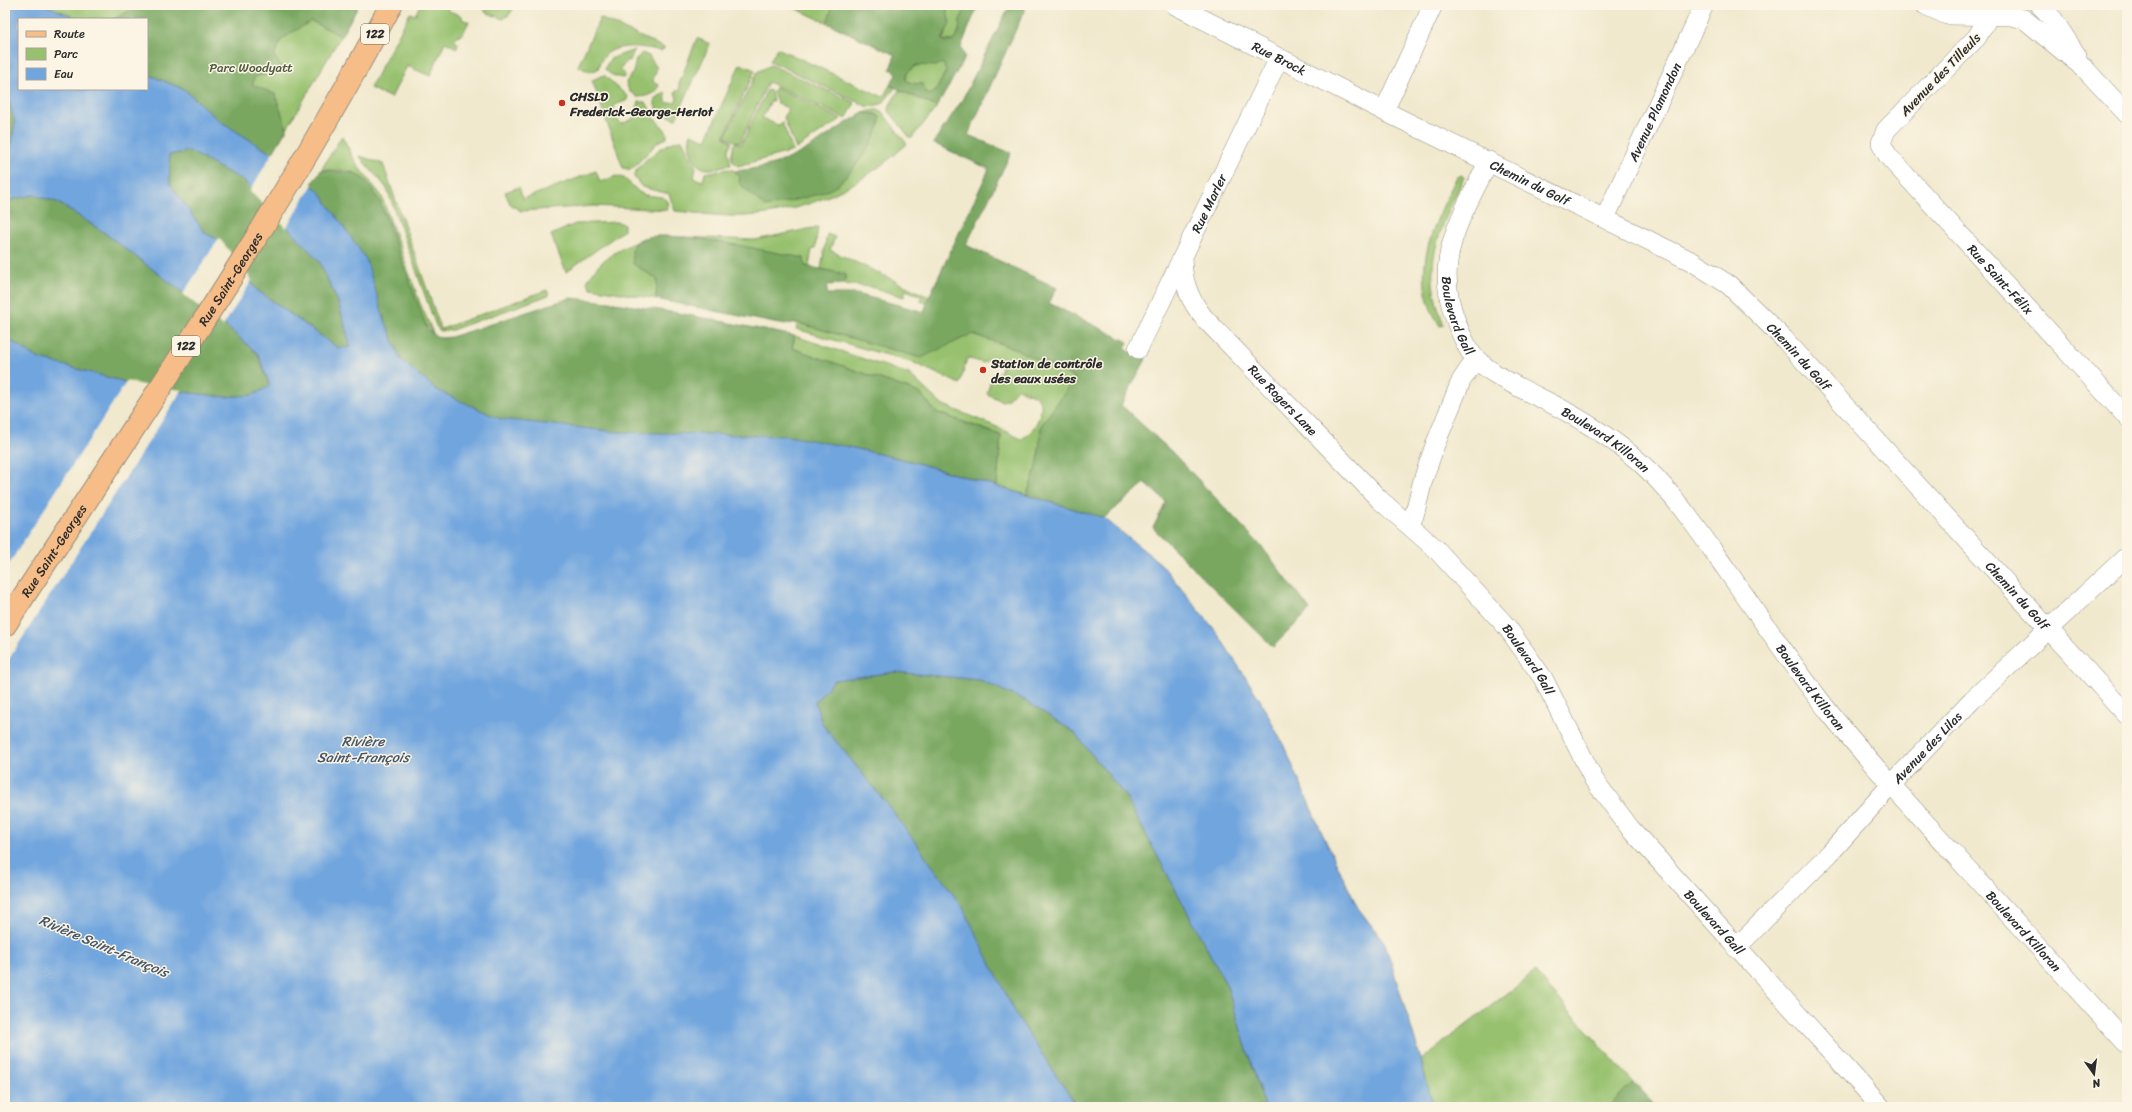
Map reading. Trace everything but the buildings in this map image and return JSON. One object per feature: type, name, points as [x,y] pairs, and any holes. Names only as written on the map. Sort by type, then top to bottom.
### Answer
[{"type":"main road","name":"Rue Saint-Georges","points":[[5,625],[254,242],[360,63],[391,5]]},
{"type":"street","name":"Rue Brock","points":[[1175,5],[1384,111]]},
{"type":"street","points":[[1384,111],[1433,5]]},
{"type":"street","name":"Avenue Plamondon","points":[[1605,218],[1704,5]]},
{"type":"street","points":[[1925,5],[1947,15],[1987,11],[2024,19],[2085,69],[2127,114]]},
{"type":"street","points":[[2040,5],[2053,19],[2085,69]]},
{"type":"street","name":"Avenue des Tilleuls","points":[[1882,138],[1893,123],[1972,44],[1982,28],[1987,11]]},
{"type":"street","name":"Rue Marler","points":[[1138,349],[1279,58]]},
{"type":"street","name":"Chemin du Golf","points":[[1384,111],[1693,262],[1720,278],[1739,293],[1783,338],[2127,715]]},
{"type":"street","name":"Rue Saint-Félix","points":[[1882,138],[1881,143],[1888,156],[2127,416]]},
{"type":"street","name":"Boulevard Gall","points":[[1489,161],[1452,237],[1446,270],[1450,302],[1456,320],[1475,360],[1461,380],[1434,445],[1414,516],[1409,524],[1436,549],[1518,641],[1543,678],[1601,791],[1630,828],[1736,948],[1881,1107]]},
{"type":"street","name":"Rue Rogers Lane","points":[[1182,260],[1182,276],[1185,287],[1190,298],[1205,319],[1380,500],[1409,524]]},
{"type":"street","name":"Boulevard Killoran","points":[[1475,360],[1491,372],[1589,425],[1610,439],[1646,468],[1697,527],[1771,633],[1829,711],[1891,785],[2127,1044]]},
{"type":"street","name":"Avenue des Lilas","points":[[1736,948],[1830,853],[1891,785],[1972,700],[2127,556]]},
{"type":"green space","name":"Parc Woodyatt","points":[[45,5],[359,5],[272,154],[185,90],[148,74],[148,18],[77,18]]},
{"type":"green space","name":"Parc Woodyatt","points":[[140,5],[359,5],[341,36],[311,21],[282,39],[274,56],[281,66],[274,76],[262,75],[254,77],[253,85],[275,94],[287,129],[272,154],[217,119],[185,90],[148,74],[148,18],[116,18]]},
{"type":"green space","points":[[420,5],[450,5],[447,10],[462,16],[462,19],[469,22],[461,36],[457,35],[454,41],[458,43],[457,48],[445,42],[430,76],[407,66],[391,98],[370,88],[410,13],[415,15]]},
{"type":"green space","points":[[485,5],[493,5],[500,8],[501,5],[516,5],[509,15],[503,19],[485,12]]},
{"type":"green space","points":[[788,5],[833,5],[827,23]]},
{"type":"green space","points":[[833,5],[946,5],[950,24],[942,40],[946,42],[953,41],[959,33],[960,20],[967,5],[978,5],[961,47],[965,57],[937,107],[890,85],[897,73],[890,69],[895,55],[827,23]],"holes":[[[943,63],[946,71],[936,91],[929,95],[925,91],[923,84],[911,83],[906,80],[906,74],[916,65],[935,66]]]},
{"type":"green space","points":[[946,5],[967,5],[958,33],[953,41],[942,40],[948,26]]},
{"type":"green space","points":[[1010,5],[1027,5],[968,135],[1011,153],[966,245],[1057,288],[1049,303],[1128,342],[1125,349],[1146,359],[1121,405],[1172,452],[1262,547],[1310,610],[1273,647],[1153,528],[1166,502],[1145,483],[1104,518],[1027,495],[1038,462],[1041,426],[1075,378],[1013,348],[972,334],[921,358],[798,323],[779,324],[656,299],[657,279],[633,264],[632,250],[636,243],[639,240],[651,237],[670,236],[693,238],[744,246],[804,258],[805,266],[845,274],[843,284],[827,285],[827,294],[857,294],[924,312],[929,297],[989,169],[933,143],[961,102]]},
{"type":"green space","points":[[600,18],[665,48],[661,51],[634,47],[615,49],[608,53],[602,60],[598,69],[590,72],[578,66]]},
{"type":"green space","points":[[697,38],[710,44],[676,119],[658,112],[655,105],[655,99],[665,92],[666,101],[668,103],[675,102],[677,99],[675,92],[680,89],[679,84]]},
{"type":"green space","points":[[777,48],[883,97],[890,85],[895,88],[882,104],[868,107],[770,61]]},
{"type":"green space","points":[[634,50],[630,61],[627,60],[620,70],[625,75],[623,78],[612,75],[606,70],[605,68],[610,59]]},
{"type":"green space","points":[[642,53],[649,56],[657,68],[653,80],[654,83],[659,85],[656,91],[637,97],[629,91],[626,82],[633,73],[636,59]]},
{"type":"green space","points":[[943,63],[946,71],[936,91],[929,95],[925,91],[923,84],[911,83],[906,80],[907,74],[914,67],[925,64]]},
{"type":"green space","points":[[740,64],[755,70],[724,137],[732,142],[728,150],[731,165],[710,169],[702,168],[694,160],[690,149],[689,144],[691,134],[706,140]]},
{"type":"green space","points":[[771,65],[855,103],[846,119],[768,82],[740,143],[725,137],[757,72]]},
{"type":"green space","points":[[604,75],[628,97],[626,101],[614,105],[614,117],[622,124],[633,119],[639,102],[645,102],[655,119],[664,128],[667,134],[667,138],[658,142],[631,170],[623,168],[592,80]]},
{"type":"green space","points":[[5,87],[15,123],[7,165],[5,167]]},
{"type":"green space","points":[[775,87],[841,119],[796,149],[784,118],[788,108],[778,104],[773,92]]},
{"type":"green space","points":[[767,90],[771,91],[773,101],[771,101],[762,118],[780,126],[782,122],[793,151],[738,166],[732,158],[735,142],[741,145]]},
{"type":"green space","points":[[899,90],[937,107],[911,139],[889,111],[890,105]]},
{"type":"green space","points":[[878,110],[883,113],[907,144],[890,159],[853,184],[812,203],[791,209],[768,214],[745,216],[675,211],[669,194],[642,187],[634,177],[640,166],[646,160],[669,144],[682,140],[696,167],[694,178],[703,181],[705,173],[729,169],[735,171],[765,207],[876,114],[863,113]]},
{"type":"green space","points":[[863,113],[876,114],[880,117],[876,134],[857,164],[836,186],[812,196],[765,207],[739,183],[740,177],[735,171],[752,169],[792,157]]},
{"type":"green space","points":[[342,136],[357,165],[381,195],[420,303],[434,335],[423,320],[413,299],[388,222],[378,200],[367,183],[354,173],[338,170],[321,170]]},
{"type":"green space","points":[[189,151],[244,181],[319,261],[338,302],[351,347],[338,348],[257,290],[219,240],[205,233],[170,184],[169,155]]},
{"type":"green space","points":[[360,156],[383,164],[441,329],[547,290],[549,295],[452,330],[440,331],[436,326],[387,189]]},
{"type":"green space","points":[[321,170],[355,173],[367,182],[380,202],[427,329],[434,335],[441,338],[451,337],[570,298],[609,302],[684,314],[795,336],[792,348],[920,393],[936,412],[1001,436],[997,486],[914,462],[849,447],[619,432],[500,419],[436,390],[401,360],[383,315],[311,185]]},
{"type":"green space","points":[[596,171],[600,182],[616,176],[624,178],[639,192],[645,195],[662,197],[667,201],[668,210],[594,206],[521,211],[510,204],[505,192],[519,187],[523,199]]},
{"type":"green space","points":[[1461,175],[1464,177],[1441,232],[1433,266],[1433,284],[1444,325],[1440,326],[1430,307],[1425,288],[1424,271],[1426,255],[1430,239],[1442,208],[1456,178]]},
{"type":"green space","points":[[34,195],[57,202],[102,231],[214,316],[258,354],[270,387],[253,395],[225,397],[147,388],[37,358],[5,337],[5,204],[13,199]]},
{"type":"green space","points":[[617,222],[624,224],[624,230],[566,272],[551,235],[575,224]]},
{"type":"green space","points":[[818,227],[815,249],[812,249],[809,267],[805,266],[804,258],[683,237],[755,240]]},
{"type":"green space","points":[[827,234],[835,237],[830,250],[929,297],[927,303],[920,301],[921,296],[906,290],[904,297],[871,287],[843,284],[845,274],[821,269]]},
{"type":"green space","points":[[638,241],[632,250],[657,279],[656,299],[591,288],[587,282],[591,274],[602,262],[616,252]]},
{"type":"green space","points":[[798,323],[921,357],[972,334],[1013,348],[1075,378],[1041,426],[1038,462],[1027,495],[997,486],[1001,435],[936,412],[920,393],[792,348],[795,336],[909,374],[941,404],[1002,429],[1021,439],[1029,433],[1039,417],[1041,411],[1040,401],[1033,395],[1017,389],[1007,400],[1002,401],[987,394],[992,375],[1000,372],[1002,367],[999,359],[990,358],[984,363],[967,358],[960,384],[914,363],[796,329]]},
{"type":"green space","points":[[895,672],[980,680],[1026,701],[1074,732],[1126,797],[1227,986],[1265,1107],[1077,1107],[1017,1016],[887,804],[822,724],[815,702],[834,680]]},
{"type":"green space","points":[[1535,972],[1633,1082],[1608,1107],[1433,1107],[1421,1060]]},
{"type":"green space","points":[[1633,1082],[1656,1107],[1608,1107]]},
{"type":"water","name":"Rivière Saint-François","points":[[5,5],[45,5],[77,18],[18,18],[18,90],[148,90],[148,74],[185,90],[217,119],[272,154],[319,191],[366,259],[383,315],[401,360],[437,390],[500,419],[619,432],[788,436],[849,447],[914,462],[1104,518],[1161,564],[1215,630],[1259,698],[1285,748],[1321,831],[1358,908],[1385,943],[1421,1060],[1433,1107],[1265,1107],[1227,986],[1126,797],[1074,732],[1026,701],[980,680],[895,672],[834,680],[815,702],[822,724],[887,804],[962,906],[1017,1016],[1077,1107],[5,1107],[5,337],[37,358],[147,388],[225,397],[253,395],[270,386],[258,354],[214,316],[102,231],[57,202],[34,195],[13,199],[5,204],[5,167],[7,165],[15,123],[5,87]],"holes":[[[189,151],[244,181],[319,261],[338,302],[351,347],[338,348],[257,290],[219,240],[205,233],[170,184],[169,155]]]},
{"type":"pier","points":[[273,152],[313,184],[286,228],[250,191]]},
{"type":"pier","points":[[219,238],[252,280],[223,326],[183,294]]},
{"type":"pier","points":[[127,381],[147,386],[182,390],[5,665],[5,570]]},
{"type":"place","name":"CHSLD Frederick-George-Heriot","points":[[562,103]]},
{"type":"place","name":"Station de contrôle des eaux usées","points":[[983,370]]}]
